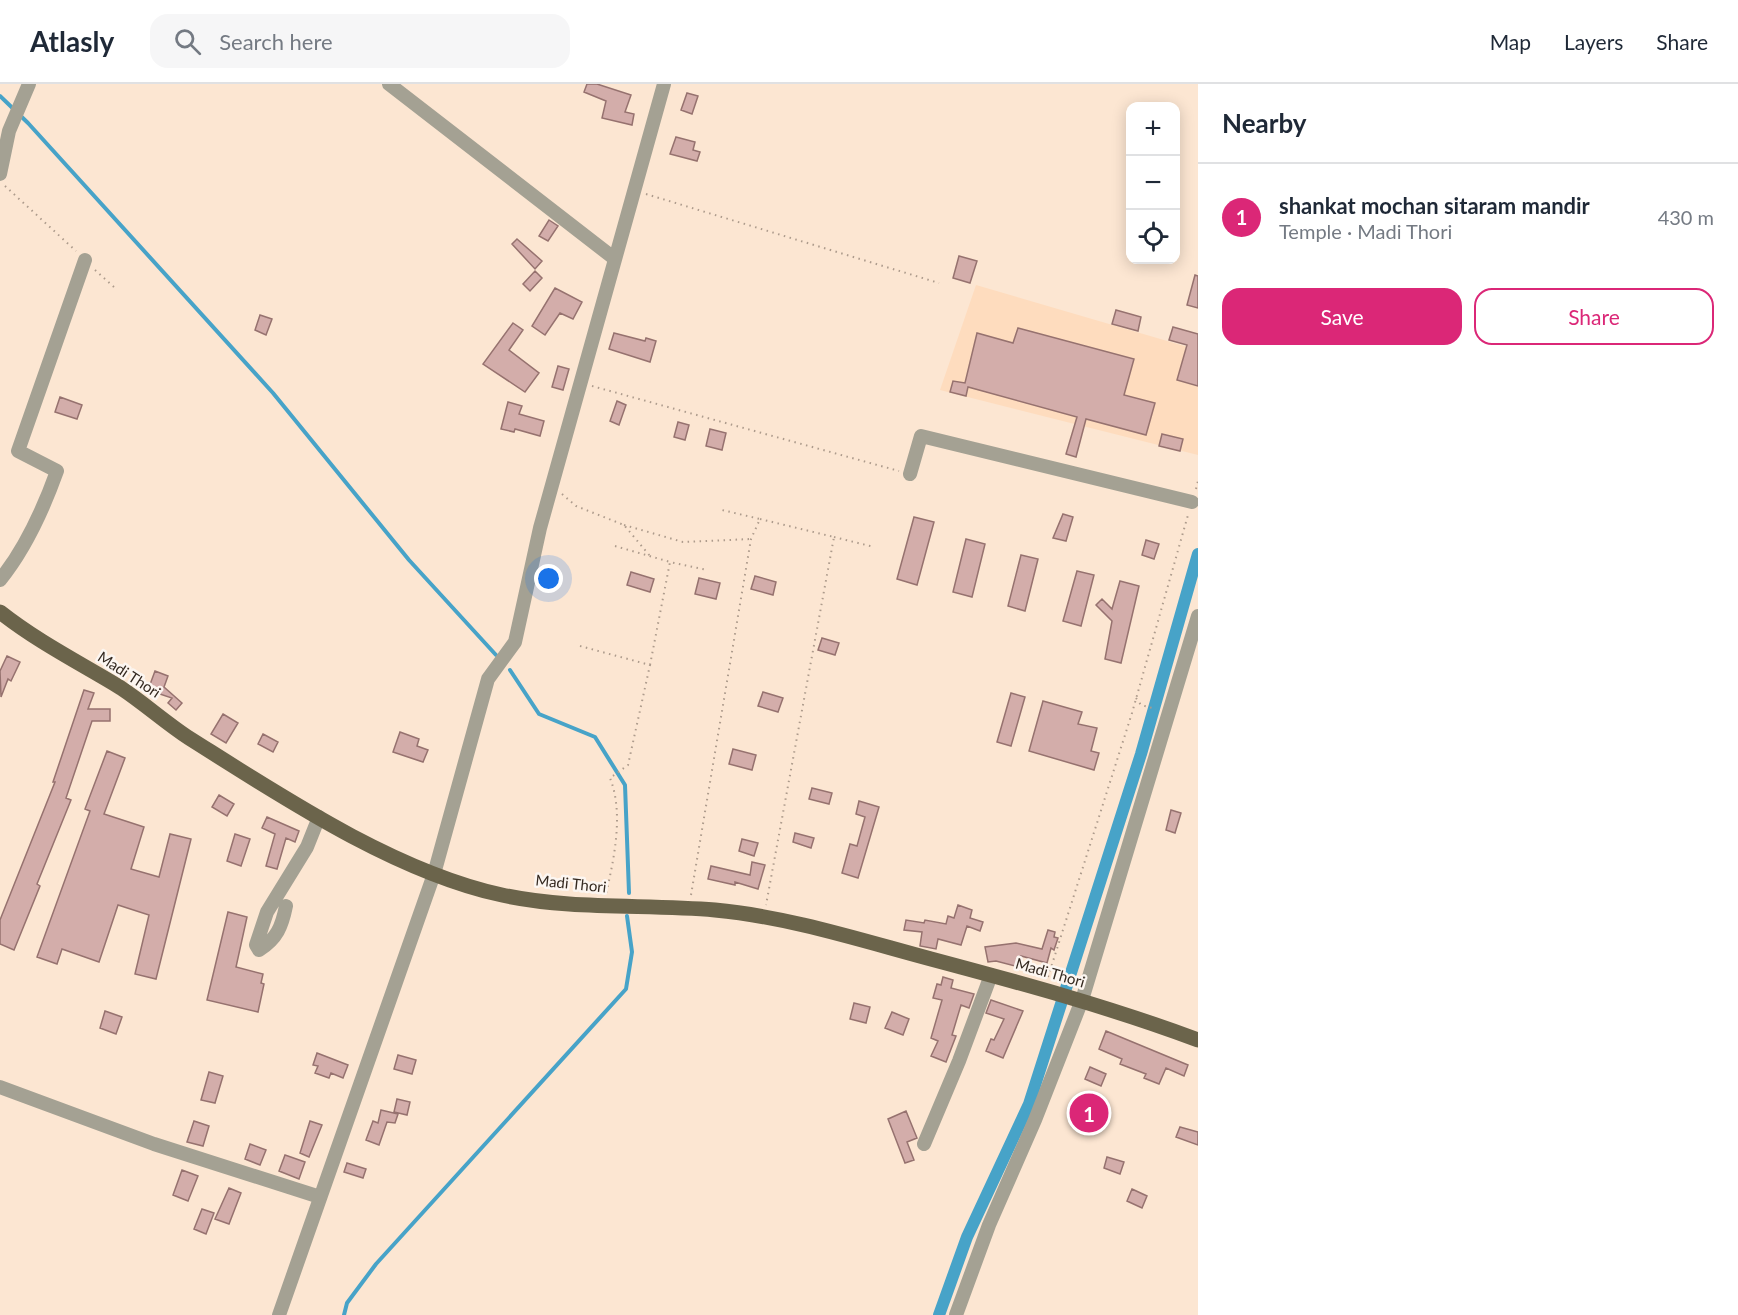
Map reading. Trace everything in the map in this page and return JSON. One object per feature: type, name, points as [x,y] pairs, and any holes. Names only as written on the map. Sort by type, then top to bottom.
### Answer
[{"type":"main road","name":"Madi Thori","points":[[0,612],[35,639],[122,689],[188,737],[319,817],[343,831],[434,874],[502,895],[603,906],[690,909],[799,923],[1047,989],[1198,1040]]},
{"type":"street","points":[[0,174],[9,131],[29,84]]},
{"type":"street","points":[[389,84],[615,260]]},
{"type":"street","points":[[279,1315],[434,874],[488,679],[515,642],[552,486],[664,84]]},
{"type":"street","points":[[0,580],[26,543],[57,471],[18,451],[85,260]]},
{"type":"street","points":[[910,474],[921,436],[1180,502],[1192,502]]},
{"type":"street","points":[[956,1315],[989,1225],[1035,1120],[1077,998],[1197,622]]},
{"type":"street","points":[[286,906],[282,924],[273,942],[259,950],[256,945],[267,912],[307,847],[319,817]]},
{"type":"street","points":[[924,1144],[959,1061],[991,975]]},
{"type":"street","points":[[0,1087],[154,1144],[320,1197]]},
{"type":"path","points":[[0,181],[115,288]]},
{"type":"path","points":[[634,190],[939,283]]},
{"type":"path","points":[[590,385],[910,474]]},
{"type":"path","points":[[1047,989],[1133,710],[1198,481]]},
{"type":"path","points":[[552,486],[576,506],[624,525],[683,542],[751,539]]},
{"type":"path","points":[[722,510],[874,547]]},
{"type":"path","points":[[690,909],[692,880],[751,539],[760,519]]},
{"type":"path","points":[[624,525],[650,556]]},
{"type":"path","points":[[763,918],[834,537]]},
{"type":"path","points":[[615,546],[707,570]]},
{"type":"path","points":[[603,906],[614,849],[616,794],[610,778],[628,765],[651,665],[670,562]]},
{"type":"path","points":[[580,646],[651,665]]},
{"type":"path","points":[[1136,698],[1141,705],[1156,710]]},
{"type":"path","points":[[1133,710],[1141,705]]},
{"type":"shaded area","points":[[976,285],[1198,350],[1198,455],[940,390]]},
{"type":"building","points":[[587,84],[597,84],[631,95],[625,112],[634,114],[632,125],[602,118],[606,101],[584,92]]},
{"type":"building","points":[[687,93],[698,96],[692,114],[681,110]]},
{"type":"building","points":[[676,137],[695,142],[693,150],[700,152],[697,161],[670,154]]},
{"type":"building","points":[[549,220],[558,226],[548,241],[539,236]]},
{"type":"building","points":[[517,239],[542,261],[535,269],[512,244]]},
{"type":"building","points":[[959,256],[977,261],[970,283],[953,278]]},
{"type":"building","points":[[535,271],[542,278],[530,291],[523,284]]},
{"type":"building","points":[[1195,275],[1198,276],[1198,308],[1187,305]]},
{"type":"building","points":[[555,288],[582,302],[573,319],[560,313],[545,335],[532,326]]},
{"type":"building","points":[[1116,310],[1141,317],[1138,331],[1112,324]]},
{"type":"building","points":[[260,315],[272,319],[266,335],[255,330]]},
{"type":"building","points":[[513,323],[523,330],[509,350],[539,373],[525,392],[483,364]]},
{"type":"building","points":[[1173,327],[1198,334],[1198,386],[1177,380],[1187,345],[1169,340]]},
{"type":"building","points":[[1018,328],[1134,359],[1124,395],[1155,403],[1146,435],[1086,419],[1076,457],[1066,454],[1077,417],[968,387],[966,396],[950,392],[953,381],[965,383],[977,333],[1013,343]]},
{"type":"building","points":[[614,333],[645,341],[646,338],[656,341],[650,362],[609,349]]},
{"type":"building","points":[[558,366],[569,369],[563,390],[552,387]]},
{"type":"building","points":[[60,397],[82,405],[77,419],[55,412]]},
{"type":"building","points":[[617,401],[626,405],[619,425],[610,421]]},
{"type":"building","points":[[508,402],[522,406],[519,414],[544,421],[540,436],[515,429],[514,432],[501,429]]},
{"type":"building","points":[[678,422],[689,425],[685,440],[674,437]]},
{"type":"building","points":[[710,429],[726,433],[722,450],[706,446]]},
{"type":"building","points":[[1162,434],[1183,439],[1180,451],[1159,446]]},
{"type":"building","points":[[1063,514],[1073,517],[1066,541],[1053,538]]},
{"type":"building","points":[[914,517],[934,522],[917,585],[897,579]]},
{"type":"building","points":[[966,539],[985,544],[972,597],[953,592]]},
{"type":"building","points":[[1146,540],[1159,544],[1154,559],[1142,555]]},
{"type":"building","points":[[1021,555],[1038,559],[1025,611],[1008,606]]},
{"type":"building","points":[[1077,571],[1094,575],[1081,626],[1063,621]]},
{"type":"building","points":[[631,572],[654,579],[650,592],[627,585]]},
{"type":"building","points":[[755,576],[776,582],[773,595],[751,589]]},
{"type":"building","points":[[699,578],[720,583],[716,599],[695,594]]},
{"type":"building","points":[[1120,581],[1139,586],[1121,663],[1105,659],[1112,621],[1096,605],[1102,599],[1112,609]]},
{"type":"building","points":[[822,638],[839,643],[835,655],[818,650]]},
{"type":"building","points":[[7,656],[20,662],[11,681],[8,679],[1,697],[0,671]]},
{"type":"building","points":[[155,671],[168,676],[164,687],[182,703],[176,710],[168,703],[172,698],[148,690]]},
{"type":"building","points":[[84,690],[94,693],[88,709],[110,709],[110,721],[92,721],[66,798],[71,800],[37,884],[40,886],[14,950],[0,944],[0,920],[55,782],[53,782]]},
{"type":"building","points":[[763,692],[783,698],[778,712],[758,706]]},
{"type":"building","points":[[1011,693],[1025,697],[1011,746],[997,742]]},
{"type":"building","points":[[1043,701],[1082,712],[1078,724],[1097,728],[1091,751],[1099,753],[1094,770],[1029,751]]},
{"type":"building","points":[[223,714],[238,723],[226,743],[211,734]]},
{"type":"building","points":[[400,732],[419,739],[417,746],[428,750],[423,762],[393,752]]},
{"type":"building","points":[[263,734],[278,742],[273,752],[258,744]]},
{"type":"building","points":[[733,749],[756,755],[752,770],[729,764]]},
{"type":"building","points":[[107,751],[125,758],[104,814],[144,827],[131,869],[159,877],[170,834],[191,839],[156,979],[135,974],[149,915],[118,905],[99,962],[62,949],[57,964],[37,957],[90,811],[85,809]]},
{"type":"building","points":[[812,788],[832,793],[829,804],[809,799]]},
{"type":"building","points":[[219,795],[234,804],[227,816],[212,807]]},
{"type":"building","points":[[859,801],[879,807],[858,878],[842,873],[850,844],[857,846],[865,817],[856,814]]},
{"type":"building","points":[[1171,810],[1181,813],[1175,833],[1166,830]]},
{"type":"building","points":[[267,817],[299,831],[295,842],[286,838],[277,869],[266,866],[275,834],[262,828]]},
{"type":"building","points":[[795,833],[814,838],[811,848],[793,842]]},
{"type":"building","points":[[235,834],[250,839],[241,866],[227,861]]},
{"type":"building","points":[[742,839],[758,843],[754,856],[739,851]]},
{"type":"building","points":[[752,862],[765,865],[758,889],[735,882],[735,885],[708,879],[711,866],[750,875]]},
{"type":"building","points":[[958,905],[972,910],[970,918],[983,922],[980,931],[967,926],[961,945],[938,939],[936,949],[920,946],[922,932],[904,930],[906,920],[924,923],[925,920],[946,924],[948,916],[954,918]]},
{"type":"building","points":[[228,912],[247,917],[236,967],[263,974],[261,983],[264,984],[258,1012],[207,1000]]},
{"type":"building","points":[[1048,930],[1055,932],[1054,937],[1058,938],[1054,950],[1051,948],[1047,963],[1021,956],[1019,967],[996,961],[988,962],[985,947],[1016,943],[1042,949]]},
{"type":"building","points":[[943,977],[953,980],[951,988],[974,994],[969,1008],[961,1005],[952,1035],[956,1036],[946,1062],[931,1056],[938,1041],[931,1038],[942,1000],[933,998],[937,984],[941,985]]},
{"type":"building","points":[[991,1000],[1023,1011],[1003,1058],[986,1051],[1004,1019],[986,1013]]},
{"type":"building","points":[[854,1003],[870,1007],[866,1023],[850,1019]]},
{"type":"building","points":[[105,1011],[122,1017],[116,1034],[100,1028]]},
{"type":"building","points":[[892,1012],[909,1019],[903,1035],[885,1028]]},
{"type":"building","points":[[1106,1031],[1188,1065],[1184,1076],[1166,1068],[1159,1084],[1144,1078],[1146,1074],[1120,1064],[1122,1059],[1099,1049]]},
{"type":"building","points":[[317,1053],[348,1065],[343,1078],[331,1073],[329,1078],[315,1073],[318,1066],[313,1065]]},
{"type":"building","points":[[398,1055],[416,1060],[412,1074],[394,1069]]},
{"type":"building","points":[[1090,1067],[1106,1074],[1101,1086],[1085,1079]]},
{"type":"building","points":[[209,1072],[223,1076],[215,1103],[201,1100]]},
{"type":"building","points":[[397,1099],[410,1102],[407,1115],[394,1112]]},
{"type":"building","points":[[381,1110],[398,1114],[395,1123],[387,1122],[379,1145],[366,1140],[373,1121],[378,1123]]},
{"type":"building","points":[[906,1111],[917,1138],[907,1142],[914,1160],[905,1163],[888,1119]]},
{"type":"building","points":[[194,1121],[209,1126],[203,1146],[187,1142]]},
{"type":"building","points":[[310,1121],[322,1125],[309,1157],[300,1153]]},
{"type":"building","points":[[1180,1127],[1198,1132],[1198,1145],[1176,1137]]},
{"type":"building","points":[[250,1144],[266,1150],[260,1165],[245,1159]]},
{"type":"building","points":[[285,1155],[305,1162],[299,1179],[279,1171]]},
{"type":"building","points":[[1107,1157],[1124,1162],[1120,1174],[1104,1168]]},
{"type":"building","points":[[347,1163],[366,1169],[363,1178],[344,1172]]},
{"type":"building","points":[[182,1170],[198,1176],[188,1201],[173,1195]]},
{"type":"building","points":[[229,1188],[241,1193],[229,1224],[215,1219]]},
{"type":"building","points":[[1132,1189],[1147,1196],[1142,1208],[1127,1201]]},
{"type":"building","points":[[202,1209],[214,1213],[206,1234],[194,1229]]},
{"type":"waterway","points":[[0,96],[28,123],[273,393],[409,560],[496,655]]},
{"type":"waterway","points":[[939,1315],[967,1237],[1029,1104],[1141,754],[1198,554]]},
{"type":"waterway","points":[[510,670],[539,714],[595,737],[625,785],[629,893]]},
{"type":"waterway","points":[[344,1315],[347,1303],[376,1264],[626,989],[632,952],[627,916]]},
{"type":"place","name":"shankat mochan sitaram mandir","points":[[1089,1113]]}]
